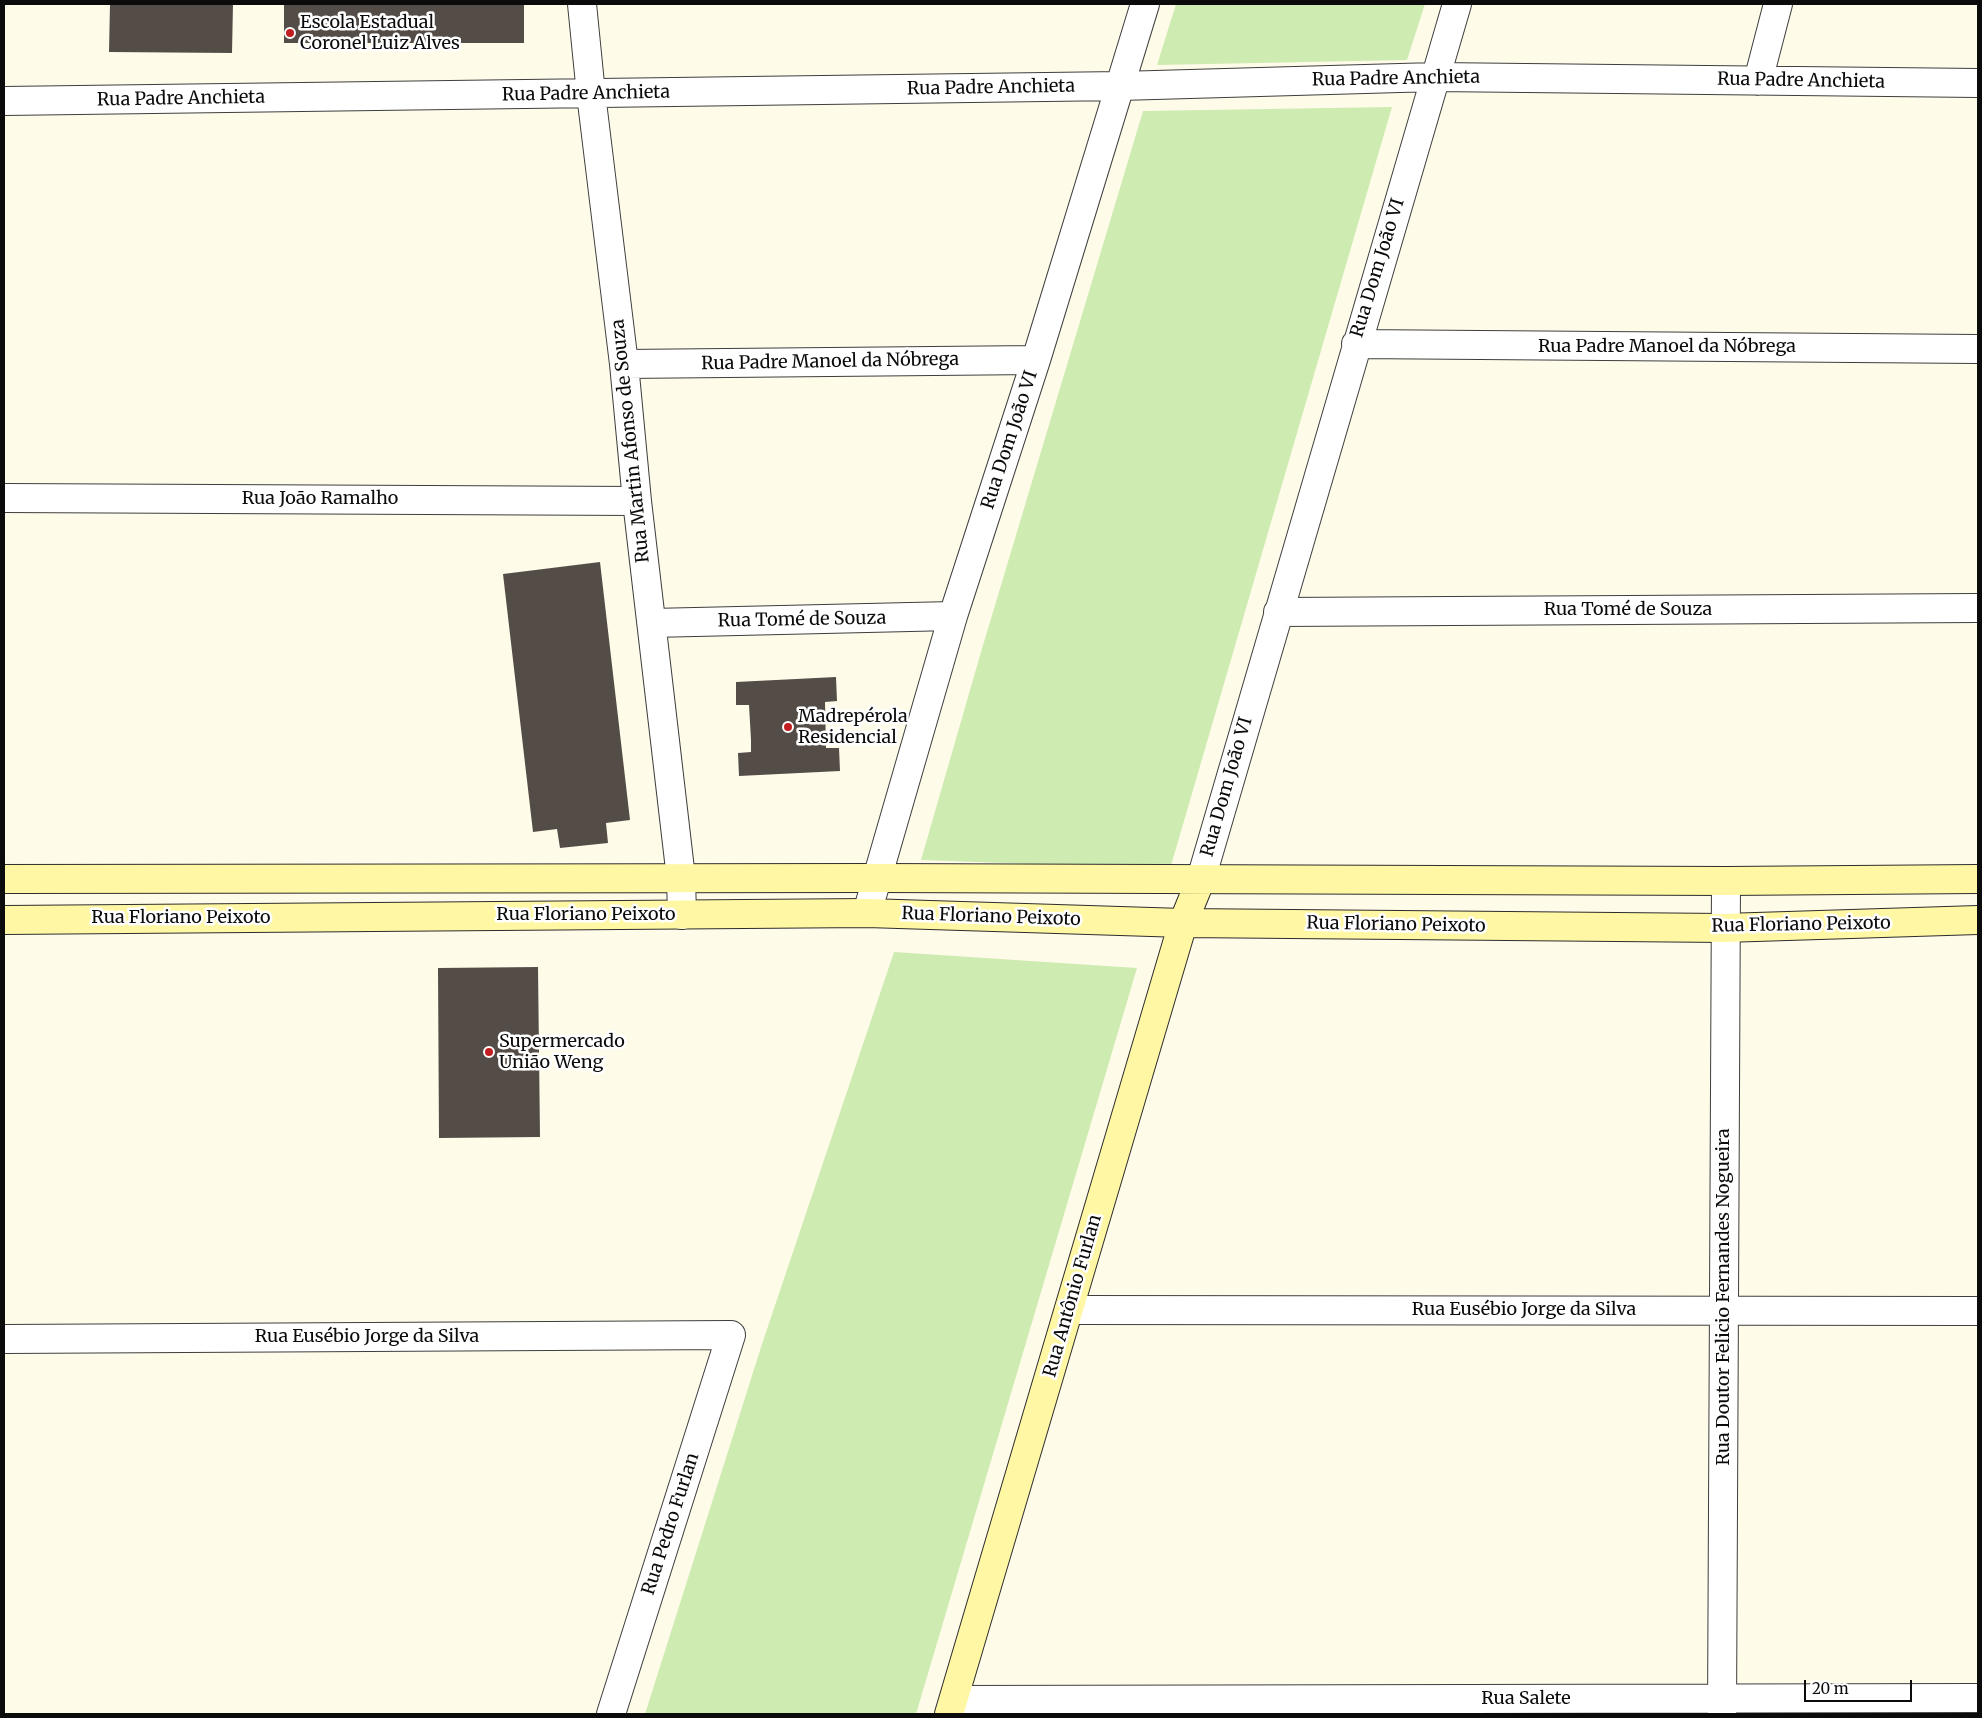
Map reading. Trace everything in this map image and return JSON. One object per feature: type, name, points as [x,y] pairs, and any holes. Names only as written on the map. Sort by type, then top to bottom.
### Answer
[{"type":"main road","name":"Rua Floriano Peixoto","points":[[4,879],[1978,879]]},
{"type":"main road","name":"Rua Antônio Furlan","points":[[951,1707],[1183,923],[1201,879]]},
{"type":"main road","name":"Rua Floriano Peixoto","points":[[4,920],[867,913],[1183,923],[1724,928],[1978,920]]},
{"type":"street","name":"Rua Martin Afonso de Souza","points":[[582,4],[681,878],[682,915]]},
{"type":"street","name":"Rua Dom João VI","points":[[867,913],[953,616],[1036,360],[1145,4]]},
{"type":"street","name":"Rua Dom João VI","points":[[1201,879],[1456,4]]},
{"type":"street","points":[[1758,81],[1778,4]]},
{"type":"street","name":"Rua Padre Anchieta","points":[[4,101],[1120,86],[1435,77],[1978,83]]},
{"type":"street","name":"Rua Padre Manoel da Nóbrega","points":[[1356,344],[1978,349]]},
{"type":"street","name":"Rua Padre Manoel da Nóbrega","points":[[624,364],[1036,360]]},
{"type":"street","name":"Rua João Ramalho","points":[[4,498],[637,501]]},
{"type":"street","name":"Rua Tomé de Souza","points":[[1278,612],[1978,608]]},
{"type":"street","name":"Rua Tomé de Souza","points":[[652,623],[953,616]]},
{"type":"street","name":"Rua Doutor Felicio Fernandes Nogueira","points":[[1722,1707],[1724,928],[1726,880]]},
{"type":"street","name":"Rua Eusébio Jorge da Silva","points":[[1069,1310],[1978,1311]]},
{"type":"street","name":"Rua Eusébio Jorge da Silva","points":[[4,1339],[731,1335]]},
{"type":"street","name":"Rua Pedro Furlan","points":[[612,1714],[731,1335]]},
{"type":"street","name":"Rua Salete","points":[[951,1707],[1722,1707],[1978,1698]]},
{"type":"green space","points":[[1176,4],[1425,4],[1407,60],[1157,65]]},
{"type":"green space","points":[[1392,107],[1170,869],[921,860],[981,652],[1143,111]]},
{"type":"green space","points":[[894,952],[1137,968],[916,1714],[645,1714],[762,1344]]},
{"type":"building","points":[[110,4],[233,4],[232,53],[109,52]]},
{"type":"building","points":[[284,4],[524,4],[524,43],[284,43]]},
{"type":"building","points":[[600,562],[630,820],[606,823],[608,843],[560,848],[557,829],[533,832],[503,574]]},
{"type":"building","name":"Madrepérola Residencial","points":[[836,677],[837,701],[825,702],[826,748],[839,748],[840,771],[739,776],[738,753],[751,752],[751,740],[749,705],[736,705],[736,682]]},
{"type":"building","name":"Supermercado União Weng","points":[[538,967],[540,1137],[439,1138],[438,968]]},
{"type":"place","name":"Escola Estadual Coronel Luiz Alves","points":[[290,33]]},
{"type":"place","name":"Madrepérola Residencial","points":[[788,727]]},
{"type":"place","name":"Supermercado União Weng","points":[[489,1052]]}]
